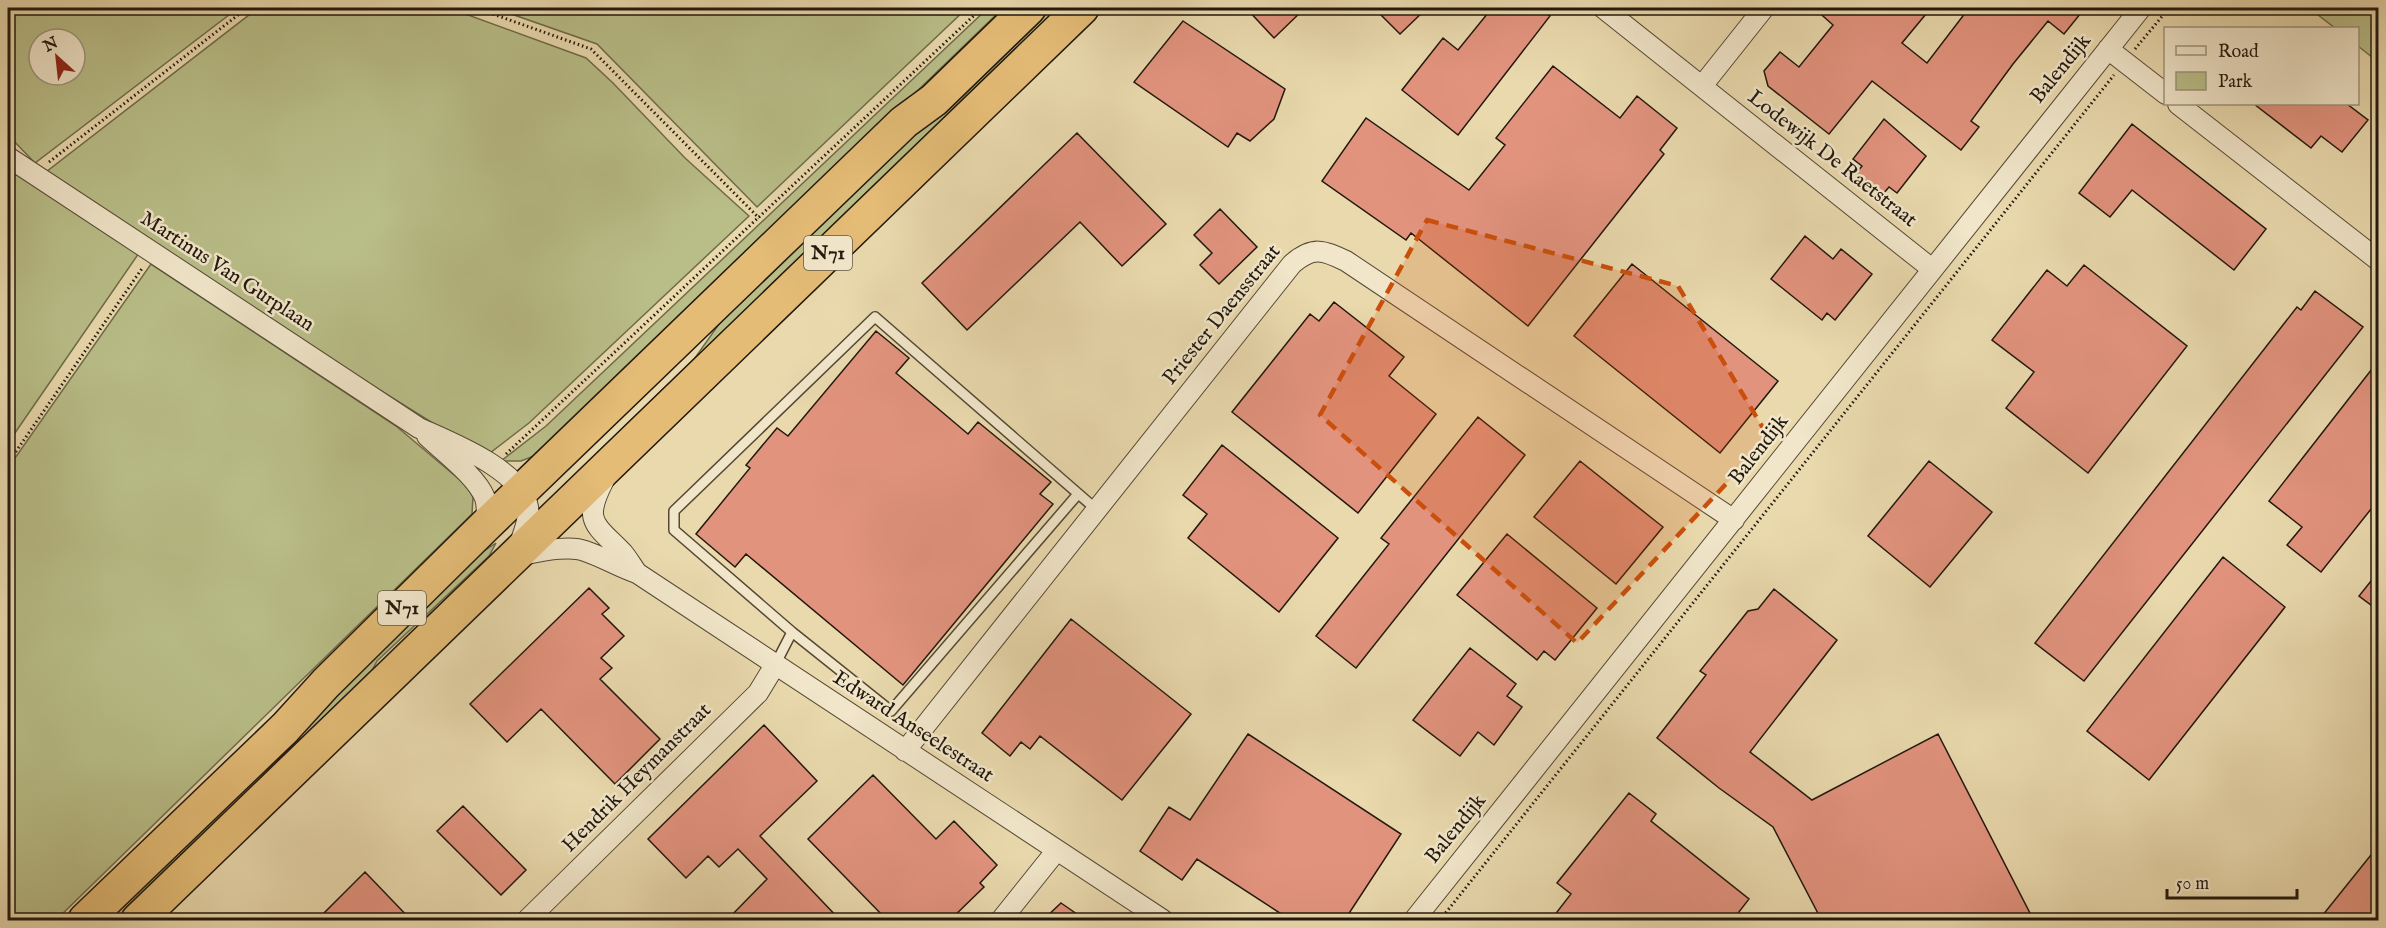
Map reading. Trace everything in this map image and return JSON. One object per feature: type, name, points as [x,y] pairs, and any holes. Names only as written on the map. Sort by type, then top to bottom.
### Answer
[{"type":"highway","name":"N71","points":[[85,921],[285,728],[326,683],[554,459],[903,122],[934,100],[1029,8]]},
{"type":"highway","name":"N71","points":[[138,921],[1082,8]]},
{"type":"street","name":"Lodewijk De Raetstraat","points":[[1603,8],[1932,269]]},
{"type":"street","points":[[1702,86],[1764,8]]},
{"type":"street","name":"Balendijk","points":[[1414,921],[2141,8]]},
{"type":"street","points":[[2108,48],[2164,91]]},
{"type":"street","points":[[2179,105],[2379,260]]},
{"type":"street","name":"Martinus Van Gurplaan","points":[[8,157],[419,428],[474,481],[485,497],[488,513],[485,526]]},
{"type":"street","name":"Priester Daensstraat","points":[[905,751],[1292,264],[1303,254],[1314,251],[1328,253],[1346,261],[1734,520]]},
{"type":"street","name":"Martinus Van Gurplaan","points":[[419,428],[464,447],[494,466],[522,490]]},
{"type":"street","name":"Martinus Van Gurplaan","points":[[494,466],[522,472],[537,468],[554,459]]},
{"type":"street","name":"Edward Anseelestraat","points":[[615,459],[594,498],[592,515],[598,530],[625,555],[637,573]]},
{"type":"street","points":[[515,556],[528,508],[522,490]]},
{"type":"street","name":"Edward Anseelestraat","points":[[515,556],[551,550],[583,550],[613,565],[637,573],[1163,921]]},
{"type":"street","name":"Hendrik Heymanstraat","points":[[527,921],[758,693],[775,665]]},
{"type":"street","points":[[1001,921],[1057,850]]},
{"type":"lane","points":[[1078,494],[891,711],[792,632],[674,530],[674,511],[875,317],[1078,494],[1096,510]]},
{"type":"lane","points":[[775,665],[792,632]]},
{"type":"path","points":[[33,174],[247,8]]},
{"type":"path","points":[[476,8],[591,49],[759,218]]},
{"type":"path","points":[[494,466],[982,8]]},
{"type":"path","points":[[1440,921],[2124,61],[2169,8]]},
{"type":"path","points":[[8,463],[153,252]]},
{"type":"highlighted area","points":[[1427,220],[1678,286],[1769,438],[1577,643],[1320,415]]},
{"type":"green space","points":[[8,8],[238,8],[35,163],[8,135]]},
{"type":"green space","points":[[258,8],[449,8],[586,58],[685,158],[749,216],[529,423],[486,456],[331,360],[46,172]]},
{"type":"green space","points":[[494,8],[967,8],[757,207],[597,44]]},
{"type":"green space","points":[[988,8],[1003,8],[544,452],[521,461],[501,461],[546,426]]},
{"type":"green space","points":[[1044,8],[1068,8],[583,467],[695,358],[724,317]]},
{"type":"green space","points":[[2309,8],[2378,8],[2378,62],[2359,47],[2359,27],[2334,27]]},
{"type":"green space","points":[[8,152],[139,253],[8,443]]},
{"type":"green space","points":[[151,264],[396,426],[466,485],[473,497],[472,514],[56,920],[8,920],[8,468]]},
{"type":"green space","points":[[496,543],[489,556],[377,661],[363,688],[125,920],[100,920],[481,553]]},
{"type":"building","points":[[1246,8],[1305,8],[1274,38]]},
{"type":"building","points":[[1374,8],[1427,8],[1400,34]]},
{"type":"building","points":[[1492,8],[1539,8],[1550,16],[1458,135],[1402,90],[1443,38],[1458,50]]},
{"type":"building","points":[[1814,8],[1931,8],[1902,43],[1927,63],[1969,8],[2085,8],[2064,34],[2048,21],[1971,121],[1979,127],[1961,150],[1872,81],[1829,134],[1768,86],[1764,71],[1780,52],[1799,67],[1833,25]]},
{"type":"building","points":[[1183,21],[1285,89],[1274,119],[1250,141],[1237,133],[1228,147],[1134,82]]},
{"type":"building","points":[[1553,66],[1620,118],[1637,96],[1677,128],[1660,150],[1664,154],[1528,326],[1411,233],[1406,240],[1322,181],[1366,118],[1469,190],[1505,145],[1496,138]]},
{"type":"building","points":[[2255,105],[2348,105],[2368,120],[2342,152],[2321,136],[2311,148]]},
{"type":"building","points":[[1884,119],[1926,156],[1897,193],[1889,187],[1883,194],[1856,173],[1862,166],[1853,159]]},
{"type":"building","points":[[2132,124],[2266,229],[2234,270],[2132,190],[2110,217],[2079,193]]},
{"type":"building","points":[[1077,133],[1166,224],[1122,266],[1080,222],[967,330],[922,283]]},
{"type":"building","points":[[1220,209],[1257,247],[1219,284],[1200,265],[1212,253],[1194,235]]},
{"type":"building","points":[[1805,236],[1833,259],[1841,249],[1872,274],[1835,320],[1827,313],[1822,320],[1771,279]]},
{"type":"building","points":[[1632,264],[1778,381],[1720,453],[1574,336]]},
{"type":"building","points":[[2084,265],[2187,346],[2088,473],[2006,408],[2034,372],[1992,340],[2047,270],[2067,286]]},
{"type":"building","points":[[2315,291],[2363,327],[2084,681],[2035,643],[2297,307],[2301,310]]},
{"type":"building","points":[[1334,302],[1404,357],[1389,376],[1436,414],[1358,513],[1232,412],[1310,314],[1319,321]]},
{"type":"building","points":[[876,331],[909,358],[896,373],[968,434],[978,422],[1051,482],[1040,494],[1053,504],[903,685],[746,554],[735,567],[696,534],[750,468],[746,465],[777,428],[788,436]]},
{"type":"building","points":[[2379,360],[2379,499],[2321,572],[2287,545],[2302,527],[2269,501]]},
{"type":"building","points":[[1478,417],[1525,455],[1356,668],[1316,636],[1389,544],[1381,538]]},
{"type":"building","points":[[1222,445],[1338,538],[1279,612],[1188,538],[1207,514],[1183,495]]},
{"type":"building","points":[[1580,461],[1663,527],[1616,584],[1534,517]]},
{"type":"building","points":[[1929,461],[1992,512],[1930,587],[1868,536]]},
{"type":"building","points":[[1507,534],[1597,608],[1555,660],[1544,651],[1537,660],[1457,595]]},
{"type":"building","points":[[2223,557],[2285,607],[2149,780],[2087,731]]},
{"type":"building","points":[[2379,571],[2379,611],[2359,596]]},
{"type":"building","points":[[589,588],[609,608],[602,614],[624,636],[601,658],[612,668],[600,679],[660,739],[615,784],[541,709],[507,742],[470,704]]},
{"type":"building","points":[[1774,589],[1837,640],[1750,752],[1812,800],[1938,734],[2034,921],[1822,921],[1773,827],[1719,788],[1657,738],[1706,675],[1700,671],[1748,611],[1758,609]]},
{"type":"building","points":[[1071,619],[1191,714],[1122,800],[1040,736],[1030,749],[1021,742],[1010,756],[982,733]]},
{"type":"building","points":[[1470,648],[1516,684],[1507,696],[1522,707],[1494,745],[1478,732],[1460,756],[1413,720]]},
{"type":"building","points":[[764,725],[817,781],[760,836],[841,921],[726,921],[767,879],[738,849],[719,867],[708,856],[686,878],[648,839]]},
{"type":"building","points":[[1248,734],[1401,834],[1344,921],[1292,921],[1197,859],[1182,880],[1140,851],[1169,807],[1190,820]]},
{"type":"building","points":[[873,775],[936,839],[954,821],[997,865],[980,883],[984,887],[949,921],[888,921],[808,839]]},
{"type":"building","points":[[1629,793],[1656,814],[1651,821],[1749,899],[1732,921],[1550,921],[1571,894],[1557,883]]},
{"type":"building","points":[[463,806],[526,870],[501,895],[437,831]]},
{"type":"building","points":[[2379,845],[2379,921],[2318,921]]},
{"type":"building","points":[[365,872],[412,921],[316,921]]},
{"type":"building","points":[[1061,903],[1087,921],[1042,921]]}]
